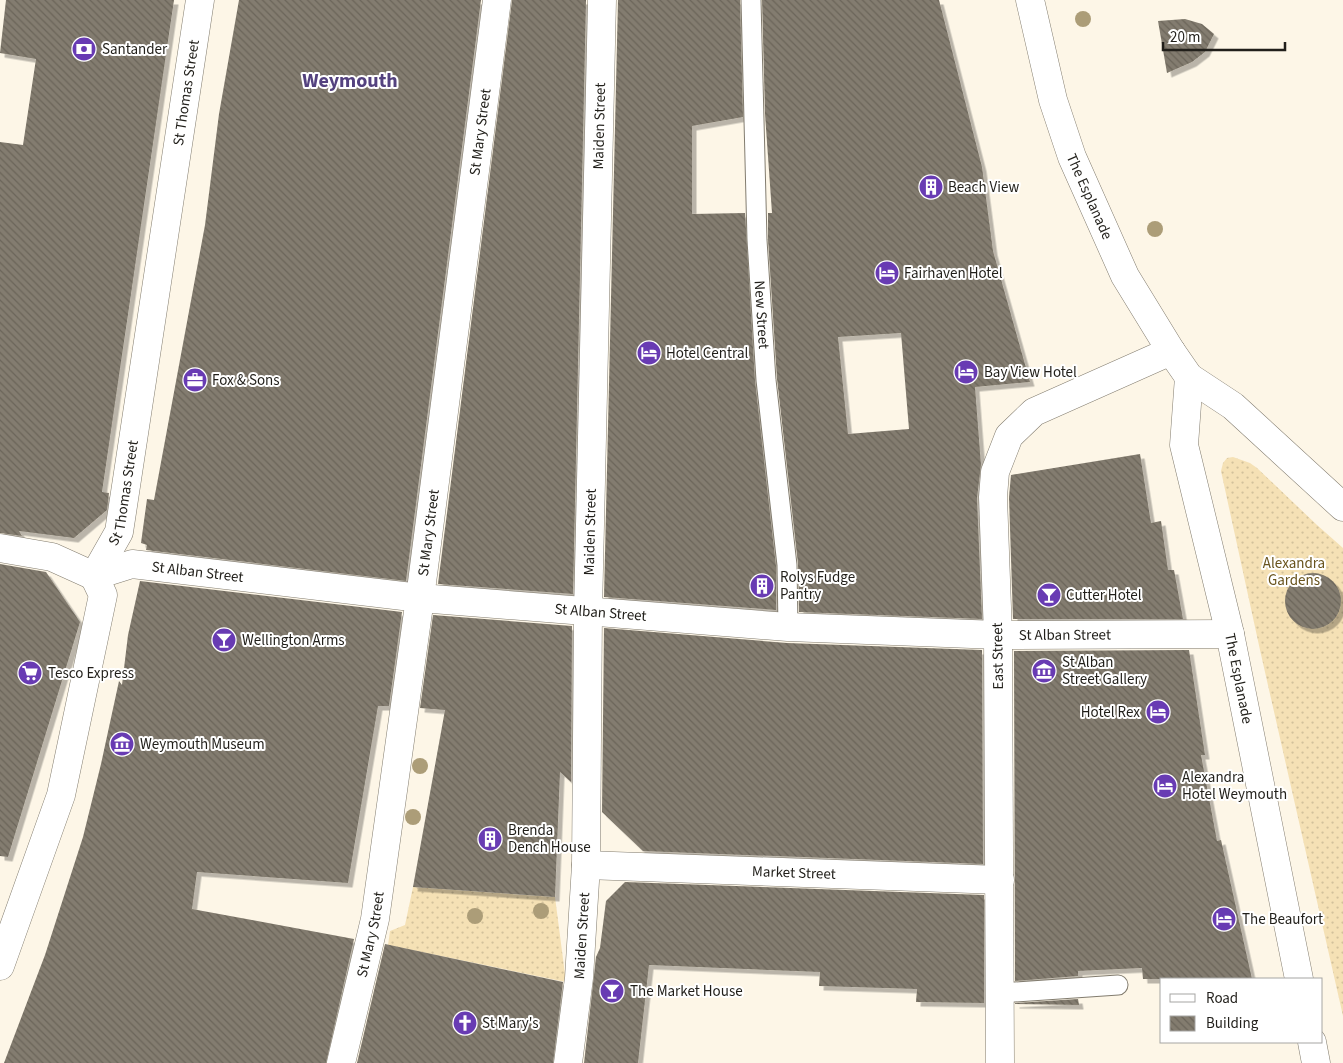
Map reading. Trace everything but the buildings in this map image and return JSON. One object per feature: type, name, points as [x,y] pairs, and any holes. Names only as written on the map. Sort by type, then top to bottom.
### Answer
[{"type":"street","name":"St Thomas Street","points":[[94,576],[119,532],[200,0]]},
{"type":"street","name":"St Mary Street","points":[[341,1063],[375,918],[420,598],[497,0]]},
{"type":"street","name":"Maiden Street","points":[[568,1063],[579,978],[586,866],[588,612],[602,0]]},
{"type":"street","name":"The Esplanade","points":[[1030,0],[1053,100],[1072,157],[1125,276],[1171,351],[1189,377],[1233,406],[1343,507]]},
{"type":"street","name":"East Street","points":[[1000,1063],[998,635],[992,497],[995,472],[1009,436],[1034,412],[1171,351]]},
{"type":"street","name":"The Esplanade","points":[[1189,377],[1184,445],[1230,634],[1299,978]]},
{"type":"street","points":[[0,548],[52,557],[94,576],[104,595],[61,795],[0,966]]},
{"type":"street","name":"St Alban Street","points":[[94,576],[132,564],[420,598],[788,627],[998,635],[1230,634]]},
{"type":"street","name":"Market Street","points":[[586,866],[1000,880]]},
{"type":"street","points":[[1312,1043],[1316,1063]]},
{"type":"lane","name":"New Street","points":[[751,0],[757,240],[766,380],[787,566],[788,627]]},
{"type":"lane","points":[[1000,993],[1118,984]]},
{"type":"green space","name":"Alexandra Gardens","points":[[1233,457],[1250,463],[1257,468],[1343,548],[1343,1016],[1221,471],[1223,463],[1227,458]]},
{"type":"green space","points":[[413,887],[555,897],[566,982],[388,945],[390,931],[405,925]]},
{"type":"place","name":"Santander","points":[[84,49]]},
{"type":"place","name":"Beach View","points":[[931,187]]},
{"type":"place","name":"Fairhaven Hotel","points":[[887,273]]},
{"type":"place","name":"Hotel Central","points":[[649,353]]},
{"type":"place","name":"Bay View Hotel","points":[[966,372]]},
{"type":"place","name":"Fox & Sons","points":[[195,380]]},
{"type":"place","name":"Rolys Fudge Pantry","points":[[762,586]]},
{"type":"place","name":"Cutter Hotel","points":[[1049,595]]},
{"type":"place","name":"Wellington Arms","points":[[224,640]]},
{"type":"place","name":"St Alban Street Gallery","points":[[1044,671]]},
{"type":"place","name":"Tesco Express","points":[[30,673]]},
{"type":"place","name":"Hotel Rex","points":[[1158,712]]},
{"type":"place","name":"Weymouth Museum","points":[[122,744]]},
{"type":"place","name":"Alexandra Hotel Weymouth","points":[[1165,786]]},
{"type":"place","name":"Brenda Dench House","points":[[490,839]]},
{"type":"place","name":"The Beaufort","points":[[1224,919]]},
{"type":"place","name":"The Market House","points":[[612,991]]},
{"type":"place","name":"St Mary's","points":[[465,1023]]},
{"type":"district","name":"Weymouth","points":[[350,81]]}]
